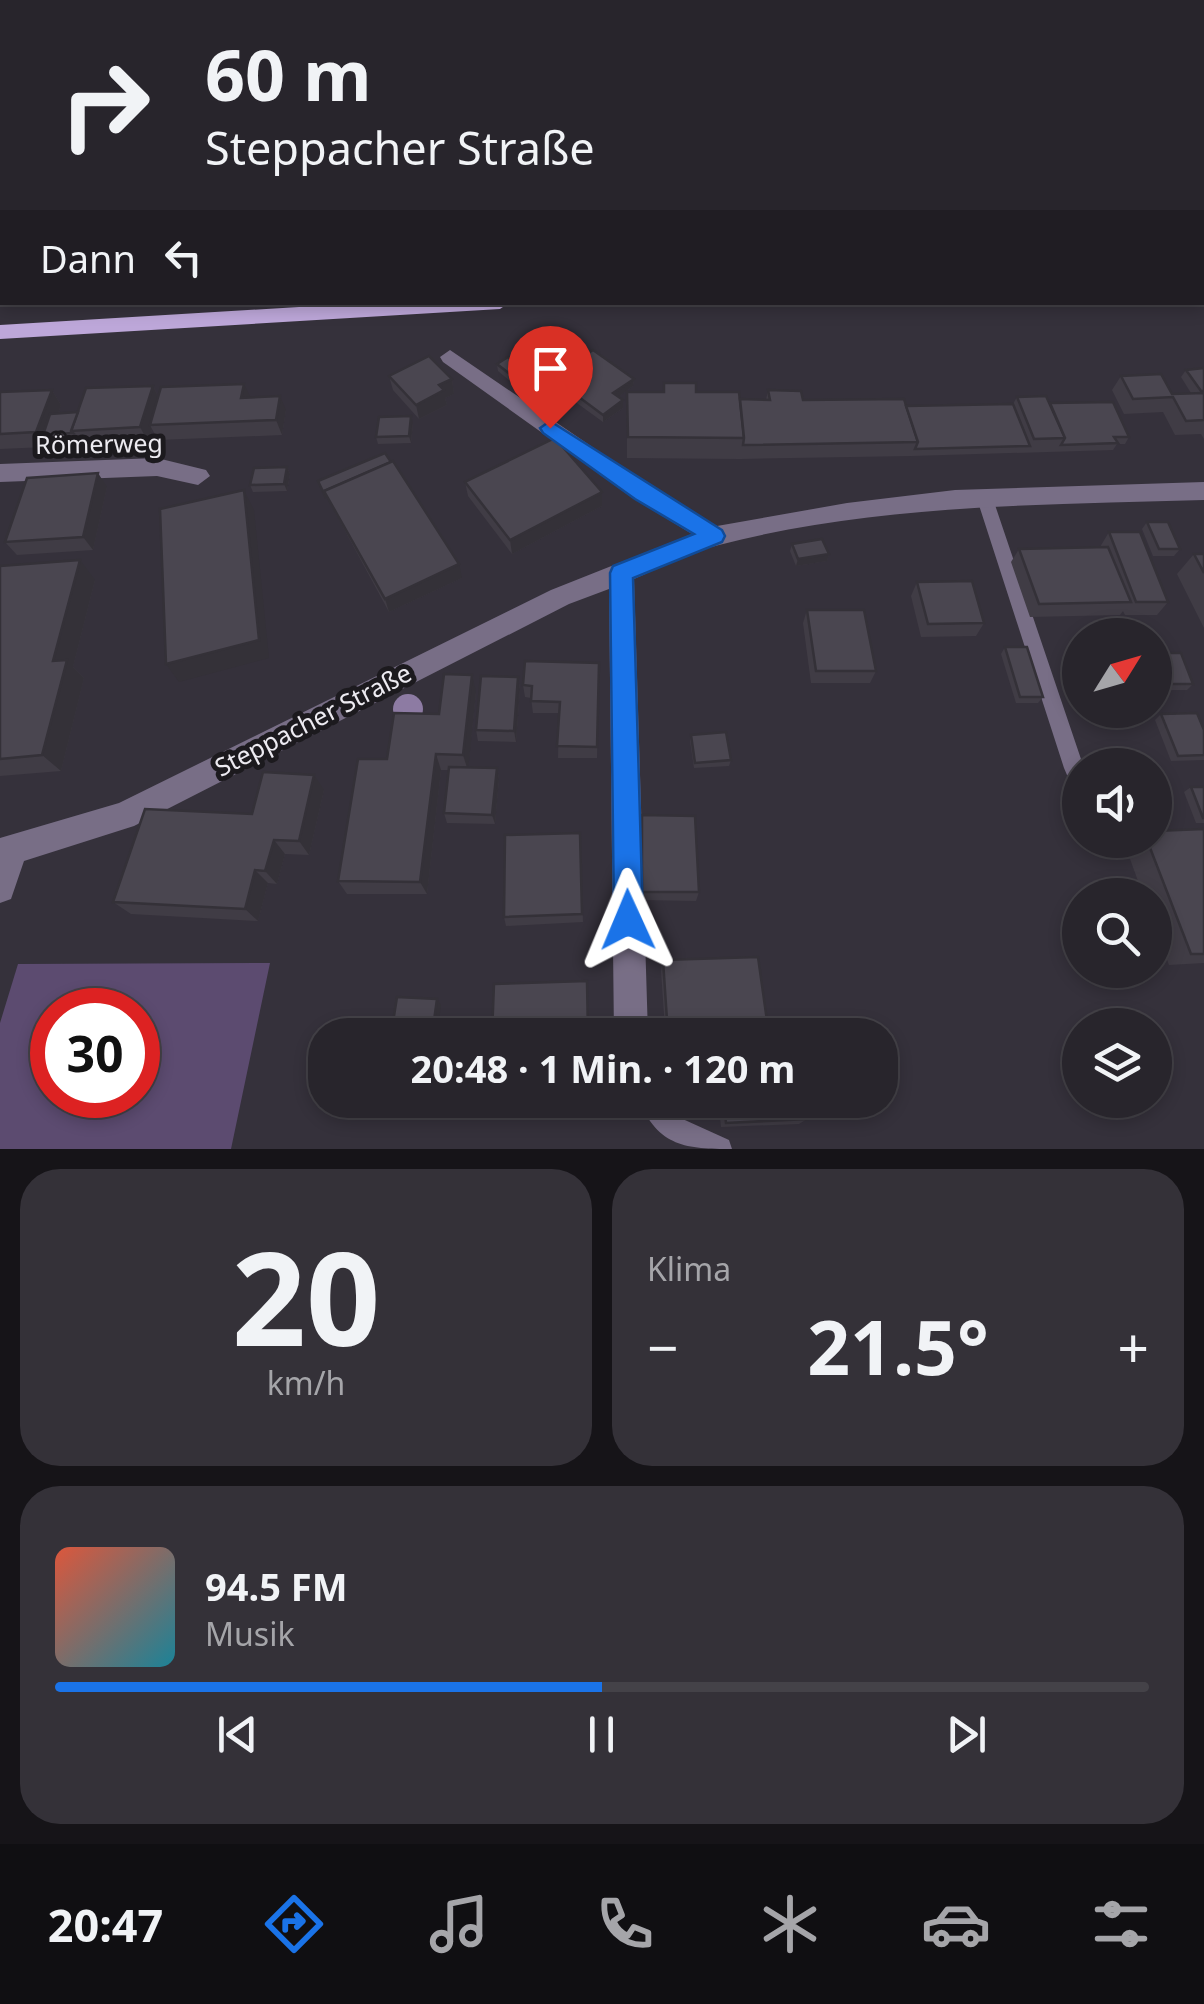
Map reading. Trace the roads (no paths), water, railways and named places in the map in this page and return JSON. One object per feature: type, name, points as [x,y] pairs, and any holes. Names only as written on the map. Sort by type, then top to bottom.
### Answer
[{"type":"main road","points":[[0,332],[389,305]]},
{"type":"street","points":[[450,357],[643,493],[714,536]]},
{"type":"street","name":"Römerweg","points":[[0,473],[157,467],[198,476]]},
{"type":"street","name":"Steppacher Straße","points":[[6,851],[124,816],[560,597],[714,536],[847,512],[985,499],[1204,491]]},
{"type":"street","points":[[621,573],[631,1018]]},
{"type":"street","points":[[0,888],[6,851]]},
{"type":"lane","points":[[985,499],[1067,748]]},
{"type":"lane","points":[[663,1118],[667,1125],[720,1149]]}]
